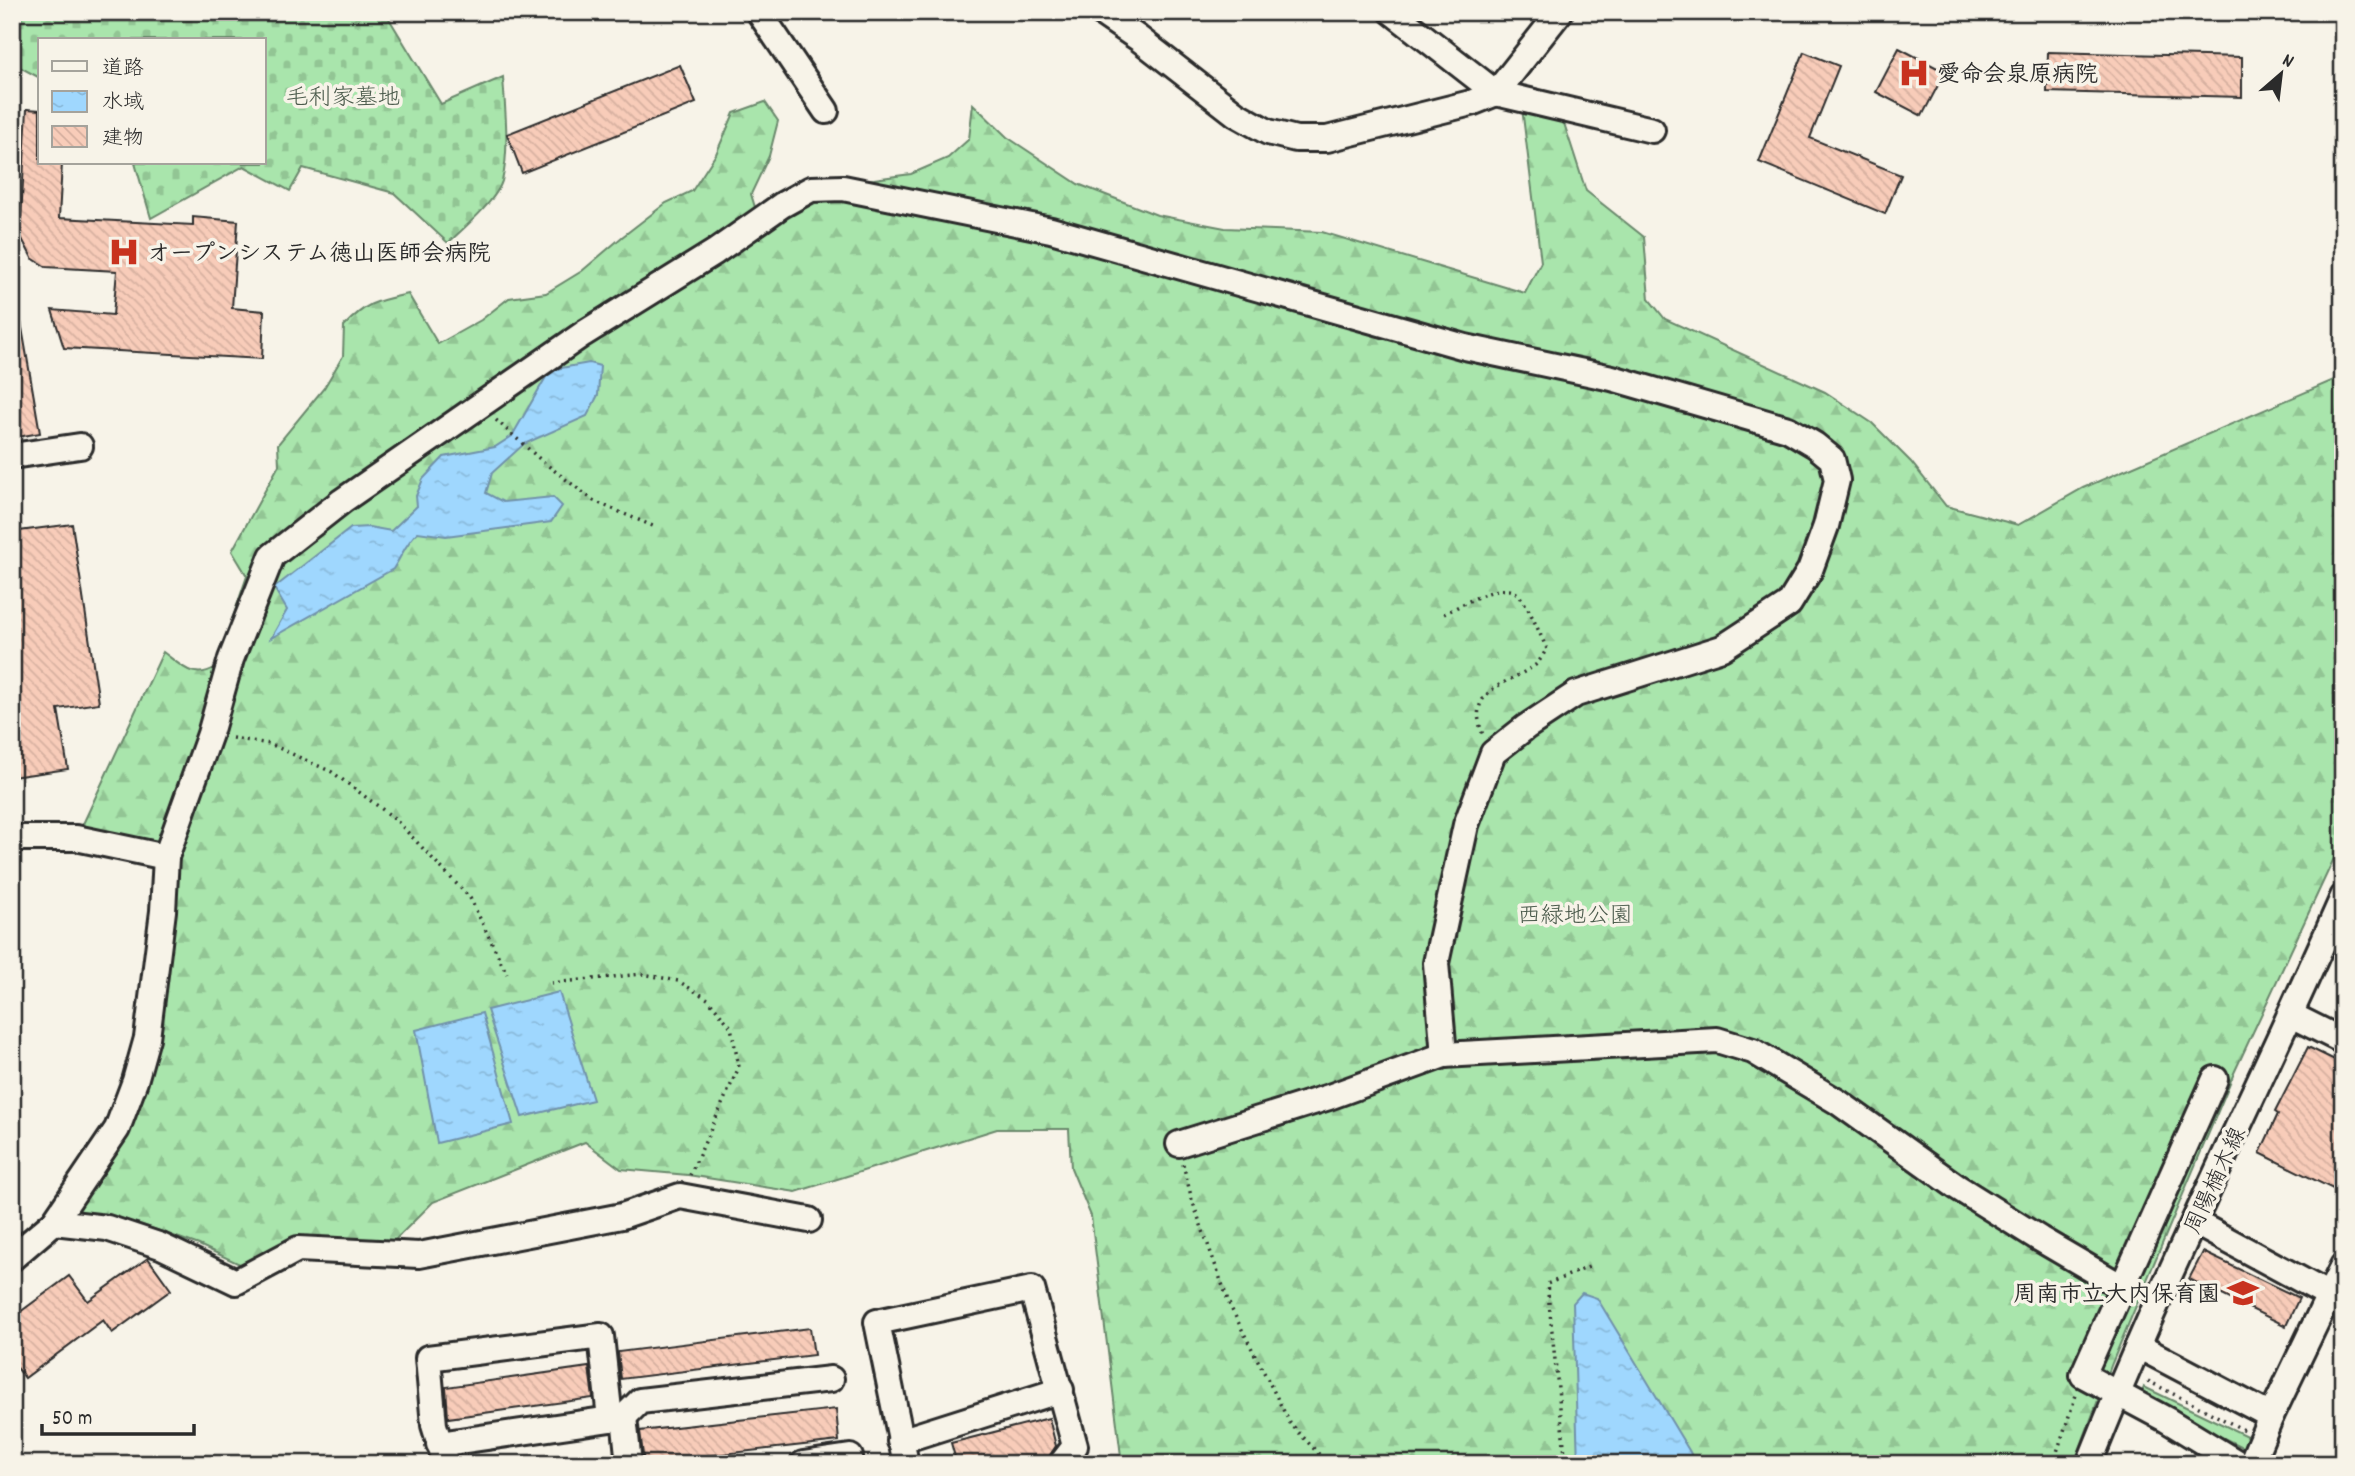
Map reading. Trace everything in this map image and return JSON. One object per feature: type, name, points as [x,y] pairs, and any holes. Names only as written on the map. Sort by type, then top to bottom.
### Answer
[{"type":"street","points":[[759,12],[826,111]]},
{"type":"street","points":[[1100,12],[1236,114],[1268,132],[1296,139],[1327,139],[1471,103],[1496,93],[1560,12]]},
{"type":"street","points":[[1392,12],[1496,93],[1652,130]]},
{"type":"street","points":[[12,1258],[54,1222],[117,1129],[135,1081],[147,1038],[163,911],[166,858],[210,734],[231,659],[272,556],[342,501],[583,334],[716,252],[782,205],[811,189],[843,188],[1051,230],[1465,347],[1612,379],[1788,429],[1832,459],[1837,480],[1826,526],[1810,570],[1789,604],[1722,648],[1576,694],[1493,753],[1466,825],[1436,963],[1444,1055]]},
{"type":"street","points":[[12,456],[80,446]]},
{"type":"street","points":[[12,838],[76,838],[166,858]]},
{"type":"street","name":"周陽楠木線","points":[[2089,1464],[2116,1394],[2343,897]]},
{"type":"street","points":[[2291,1015],[2343,1041]]},
{"type":"street","points":[[1179,1144],[1329,1097],[1444,1055],[1717,1040],[1754,1051],[1838,1102],[1957,1187],[2122,1287]]},
{"type":"street","points":[[2215,1079],[2082,1375],[2167,1420],[2239,1464]]},
{"type":"street","points":[[54,1222],[107,1228],[161,1246],[236,1282],[298,1249],[419,1255],[622,1216],[680,1196],[808,1220]]},
{"type":"street","points":[[2194,1222],[2329,1295]]},
{"type":"street","points":[[2251,1464],[2343,1266]]},
{"type":"street","points":[[1061,1390],[903,1452],[877,1322],[1032,1289],[1061,1390],[1075,1446],[1061,1464]]},
{"type":"street","points":[[629,1464],[617,1418],[601,1336],[428,1358],[434,1425],[443,1454],[617,1418],[640,1401],[831,1379]]},
{"type":"street","points":[[2138,1346],[2271,1416]]},
{"type":"street","points":[[803,1464],[850,1457]]},
{"type":"path","points":[[480,406],[542,461],[594,501],[655,527]]},
{"type":"path","points":[[1444,614],[1503,589],[1516,592],[1547,649],[1537,664],[1487,692],[1479,704],[1481,733],[1493,753]]},
{"type":"path","points":[[210,734],[270,744],[332,772],[394,818],[470,898],[507,975]]},
{"type":"path","points":[[551,983],[643,974],[678,981],[708,999],[730,1027],[739,1067],[690,1175]]},
{"type":"path","points":[[1179,1144],[1192,1200],[1230,1306],[1290,1423],[1328,1464]]},
{"type":"path","points":[[1566,1464],[1547,1284],[1589,1268]]},
{"type":"path","points":[[2127,1371],[2263,1440]]},
{"type":"path","points":[[2053,1464],[2084,1374]]},
{"type":"green space","name":"毛利家墓地","points":[[12,12],[385,12],[441,104],[503,77],[506,143],[502,181],[486,206],[448,243],[394,193],[303,168],[290,191],[244,166],[151,218],[135,164],[266,164],[266,38],[38,38],[38,77],[12,63]]},
{"type":"green space","name":"西緑地公園","points":[[765,102],[778,121],[769,156],[751,194],[757,214],[835,180],[911,174],[948,158],[969,139],[973,104],[1007,137],[1078,184],[1157,215],[1225,228],[1322,232],[1525,293],[1541,262],[1522,108],[1561,114],[1586,191],[1644,237],[1649,299],[1665,319],[1825,392],[1872,423],[1911,462],[1946,506],[2018,525],[2083,488],[2343,376],[2343,839],[2234,1073],[2112,1363],[2074,1464],[1122,1464],[1091,1216],[1071,1168],[1069,1129],[997,1129],[796,1192],[688,1175],[621,1169],[585,1142],[433,1202],[393,1242],[248,1268],[199,1245],[137,1223],[65,1216],[157,1045],[176,899],[179,850],[76,839],[163,652],[194,672],[208,671],[216,667],[247,576],[232,551],[279,465],[278,444],[324,388],[343,356],[344,326],[373,304],[408,294],[438,344],[481,320],[509,298],[546,293],[582,271],[666,203],[692,191],[716,154],[734,113]]},
{"type":"green space","points":[[2144,1387],[2253,1439],[2248,1450],[2140,1397]]},
{"type":"water","points":[[589,363],[600,366],[598,395],[587,416],[524,444],[492,473],[486,493],[503,502],[553,497],[562,506],[551,522],[446,536],[418,532],[393,569],[271,638],[287,610],[274,588],[351,528],[369,527],[391,531],[417,506],[416,496],[423,479],[444,457],[495,447],[512,436],[550,370]]},
{"type":"water","points":[[559,992],[593,1100],[522,1117],[487,1010]]},
{"type":"water","points":[[482,1013],[513,1124],[437,1143],[416,1030]]},
{"type":"water","points":[[1582,1293],[1597,1298],[1695,1464],[1578,1464],[1573,1303]]},
{"type":"building","points":[[1899,48],[1945,72],[1922,116],[1876,92]]},
{"type":"building","points":[[1804,52],[1839,66],[1810,138],[1901,175],[1885,214],[1759,162]]},
{"type":"building","points":[[2048,52],[2242,57],[2242,97],[2047,92]]},
{"type":"building","points":[[680,65],[696,103],[522,173],[507,134]]},
{"type":"building","points":[[27,109],[38,110],[38,164],[62,164],[59,218],[193,225],[193,217],[238,221],[232,308],[264,311],[262,359],[64,348],[52,310],[113,315],[117,271],[46,267],[32,258],[20,235]]},
{"type":"building","points":[[12,322],[21,322],[40,433],[12,438]]},
{"type":"building","points":[[72,524],[99,703],[58,709],[68,769],[12,777],[12,532]]},
{"type":"building","points":[[2308,1047],[2343,1064],[2343,1194],[2260,1153],[2278,1114],[2275,1112]]},
{"type":"building","points":[[2203,1252],[2299,1298],[2286,1326],[2189,1279]]},
{"type":"building","points":[[148,1258],[171,1290],[112,1333],[103,1320],[25,1378],[12,1361],[12,1318],[69,1276],[88,1301]]},
{"type":"building","points":[[810,1328],[814,1355],[621,1379],[618,1352]]},
{"type":"building","points":[[589,1367],[593,1398],[448,1418],[446,1387]]},
{"type":"building","points":[[836,1409],[839,1441],[644,1463],[640,1431]]},
{"type":"building","points":[[1049,1418],[1056,1446],[1048,1458],[1027,1464],[957,1464],[951,1443]]},
{"type":"place","name":"愛命会泉原病院","points":[[1914,73]]},
{"type":"place","name":"オープンシステム徳山医師会病院","points":[[124,252]]},
{"type":"place","name":"周南市立大内保育園","points":[[2243,1293]]}]
